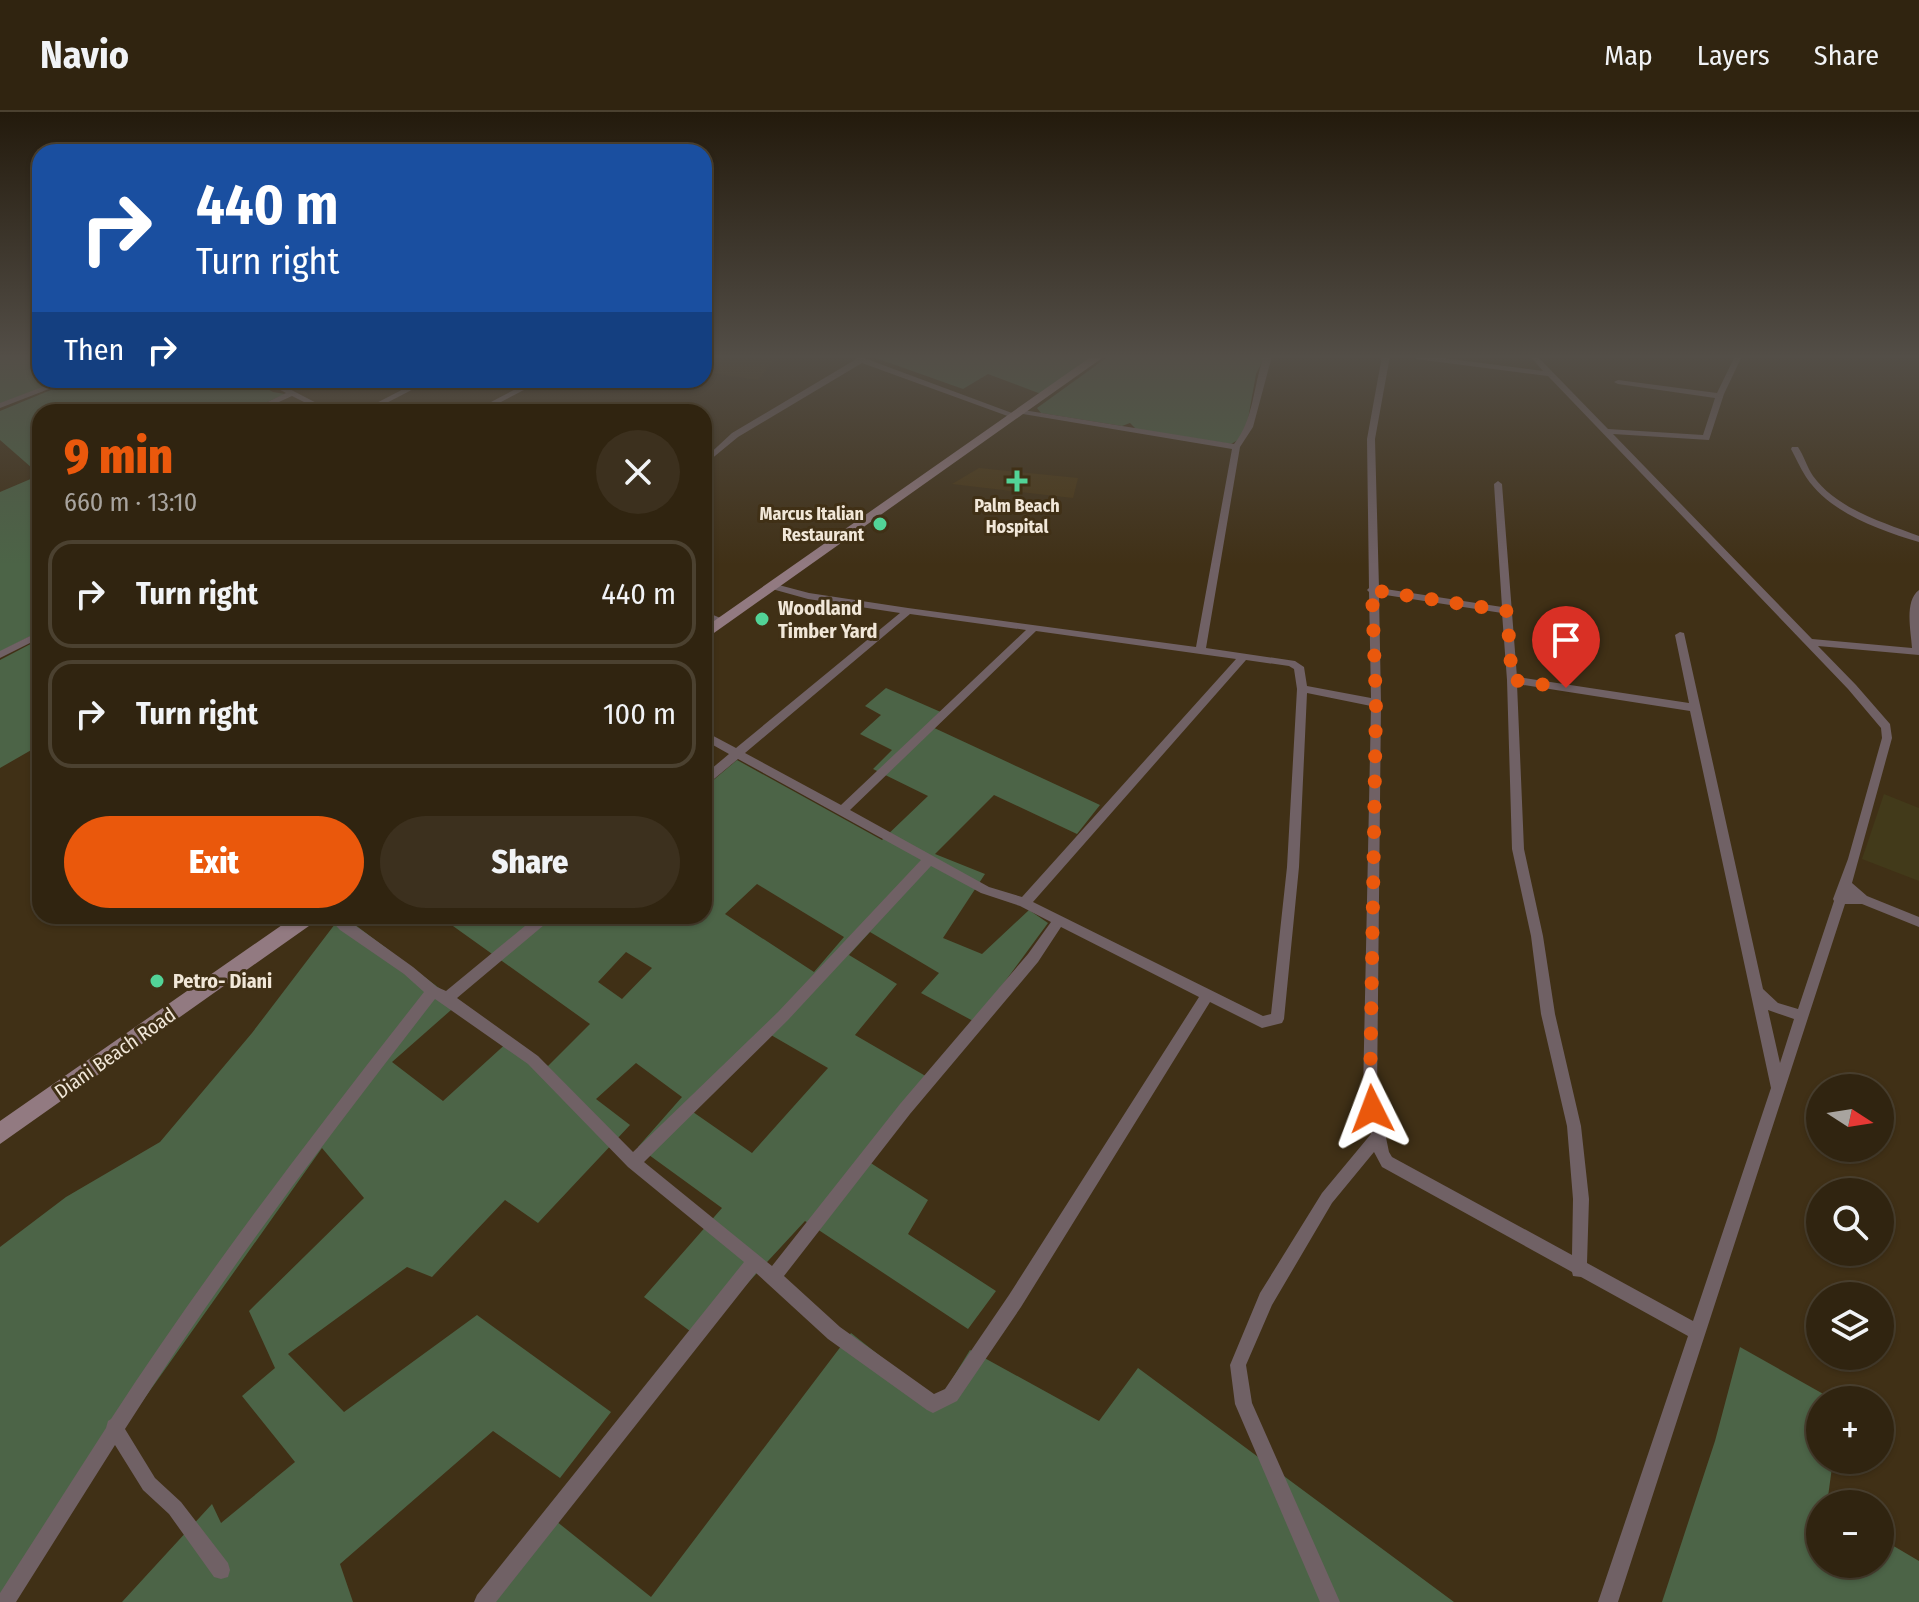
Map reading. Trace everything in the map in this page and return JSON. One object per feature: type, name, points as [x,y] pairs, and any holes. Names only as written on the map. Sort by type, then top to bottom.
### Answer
[{"type":"main road","points":[[712,629],[1003,426]]},
{"type":"main road","name":"Diani Beach Road","points":[[0,1134],[298,924]]},
{"type":"street","points":[[712,456],[751,426]]},
{"type":"street","points":[[1095,426],[1236,447]]},
{"type":"street","points":[[1201,649],[1236,447],[1246,435],[1248,426]]},
{"type":"street","points":[[1373,426],[1372,590],[1376,703],[1370,1094],[1377,1137],[1387,1162],[1698,1333]]},
{"type":"street","points":[[1600,426],[1886,727],[1887,738],[1779,1088],[1608,1602]]},
{"type":"street","points":[[1605,431],[1659,432],[1703,439],[1709,435],[1712,426]]},
{"type":"street","points":[[1795,449],[1809,476],[1835,499],[1854,512],[1919,539]]},
{"type":"street","points":[[1498,484],[1512,680],[1518,849],[1537,936],[1548,1014],[1574,1126],[1581,1199],[1579,1270]]},
{"type":"street","points":[[712,740],[985,890],[1024,903],[1206,997],[1262,1022],[1277,1019],[1293,867],[1302,689],[1297,665],[1201,649],[908,611],[808,596],[775,587]]},
{"type":"street","points":[[1372,590],[1507,611]]},
{"type":"street","points":[[1807,642],[1918,652],[1915,604],[1919,593]]},
{"type":"street","points":[[712,774],[908,611]]},
{"type":"street","points":[[712,618],[722,622]]},
{"type":"street","points":[[841,812],[1035,627]]},
{"type":"street","points":[[1680,635],[1779,1088]]},
{"type":"street","points":[[0,655],[32,638]]},
{"type":"street","points":[[1024,903],[1244,656]]},
{"type":"street","points":[[1512,680],[1695,708]]},
{"type":"street","points":[[1302,689],[1376,703]]},
{"type":"street","points":[[633,1162],[783,1016],[929,860]]},
{"type":"street","points":[[1844,884],[1863,899],[1919,922]]},
{"type":"street","points":[[1839,899],[1863,899]]},
{"type":"street","points":[[773,1277],[905,1109],[1033,958],[1058,922]]},
{"type":"street","points":[[342,924],[354,935],[410,969],[440,995],[533,1060],[633,1162],[755,1261],[834,1333],[928,1403],[945,1401],[1083,1197],[1206,997]]},
{"type":"street","points":[[5,1602],[170,1343],[311,1147],[440,995],[535,924]]},
{"type":"street","points":[[1756,991],[1774,1007],[1802,1016]]},
{"type":"street","points":[[1330,1602],[1244,1404],[1238,1365],[1266,1299],[1319,1211],[1377,1137]]},
{"type":"street","points":[[484,1602],[755,1261]]},
{"type":"street","points":[[114,1427],[149,1484],[182,1517],[221,1570]]},
{"type":"shaded area","name":"Palm Beach Hospital","points":[[979,468],[1078,478],[1073,498],[952,484]]},
{"type":"green space","points":[[0,426],[32,426],[32,468],[0,440]]},
{"type":"green space","points":[[1133,426],[1247,426],[1245,436],[1231,444],[1136,429]]},
{"type":"green space","points":[[32,478],[32,635],[0,652],[0,492]]},
{"type":"green space","points":[[32,643],[32,750],[0,768],[0,660]]},
{"type":"green space","points":[[886,688],[943,713],[930,726],[1100,805],[1077,834],[994,795],[935,854],[985,874],[943,938],[982,954],[1029,910],[1048,923],[975,1022],[921,993],[939,973],[870,932],[849,955],[897,984],[855,1035],[929,1078],[863,1158],[928,1200],[908,1234],[996,1291],[968,1329],[805,1221],[698,1337],[644,1297],[722,1208],[638,1147],[682,1097],[636,1063],[596,1099],[630,1125],[538,1223],[505,1200],[432,1277],[407,1267],[288,1354],[344,1412],[477,1315],[611,1412],[560,1478],[493,1431],[340,1564],[353,1602],[122,1602],[212,1504],[221,1523],[295,1462],[242,1396],[275,1368],[249,1311],[364,1198],[322,1148],[0,1602],[0,1247],[66,1197],[160,1142],[252,1033],[335,924],[354,924],[459,1003],[392,1062],[443,1101],[511,1039],[548,1066],[590,1024],[450,924],[712,924],[712,781],[737,760],[882,840],[928,796],[873,769],[892,750],[860,734],[881,715],[865,706]],"holes":[[[757,884],[844,937],[814,972],[725,914]],[[626,952],[652,968],[622,999],[598,982]],[[771,1035],[828,1068],[752,1153],[693,1112]]]},
{"type":"green space","points":[[851,1333],[938,1402],[970,1350],[1099,1421],[1138,1368],[1454,1602],[484,1602],[546,1513],[651,1597]]},
{"type":"green space","points":[[1740,1347],[1809,1386],[1806,1386],[1806,1474],[1831,1474],[1829,1490],[1806,1490],[1806,1578],[1894,1578],[1894,1546],[1919,1561],[1919,1602],[1662,1602],[1715,1441]]},
{"type":"sand","points":[[1884,794],[1919,808],[1919,881],[1862,859]]},
{"type":"place","name":"Palm Beach Hospital","points":[[1017,481]]},
{"type":"place","name":"Marcus Italian Restaurant","points":[[880,524]]},
{"type":"place","name":"Woodland Timber Yard","points":[[762,619]]},
{"type":"place","name":"Petro- Diani","points":[[157,981]]},
{"type":"route","points":[[1372,1109],[1376,703],[1372,590],[1507,611],[1512,680],[1566,688]]}]
